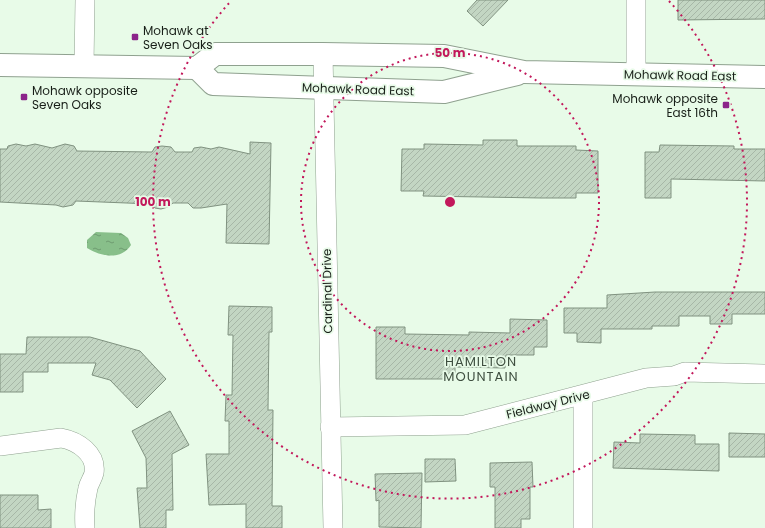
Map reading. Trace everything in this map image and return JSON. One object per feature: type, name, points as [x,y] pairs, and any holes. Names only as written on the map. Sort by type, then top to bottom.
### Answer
[{"type":"main road","name":"Mohawk Road East","points":[[524,72],[444,92],[213,84],[197,68],[216,54],[323,54],[444,56],[524,72],[765,77]]},
{"type":"main road","points":[[0,65],[197,68]]},
{"type":"street","points":[[84,66],[85,0]]},
{"type":"street","points":[[636,0],[636,75]]},
{"type":"street","name":"Cardinal Drive","points":[[323,54],[322,88],[333,528]]},
{"type":"street","name":"Fieldway Drive","points":[[330,427],[465,425],[646,378],[674,376],[685,372],[765,374]]},
{"type":"street","points":[[583,395],[583,528]]},
{"type":"street","points":[[0,446],[61,438],[68,439],[82,447],[93,460],[94,465],[94,475],[88,486],[84,512],[84,528]]},
{"type":"water","points":[[96,232],[121,233],[128,238],[131,245],[122,253],[111,256],[93,251],[87,248],[87,240]]},
{"type":"building","points":[[477,0],[508,0],[483,26],[467,11]]},
{"type":"building","points":[[678,0],[765,0],[765,19],[678,20]]},
{"type":"building","points":[[483,140],[517,140],[517,146],[576,146],[576,150],[598,151],[598,193],[576,193],[576,198],[541,198],[423,196],[424,191],[401,191],[402,149],[424,149],[424,144],[483,145]]},
{"type":"building","points":[[250,142],[271,143],[269,244],[226,243],[227,204],[193,208],[188,203],[173,203],[168,207],[161,209],[155,208],[152,204],[76,201],[73,205],[63,207],[56,205],[0,202],[0,149],[7,149],[8,146],[16,144],[26,146],[35,144],[52,148],[65,144],[74,146],[77,151],[152,152],[155,147],[162,146],[171,147],[175,152],[192,152],[194,148],[201,147],[211,149],[219,147],[250,154]]},
{"type":"building","points":[[660,145],[734,146],[734,149],[765,149],[765,181],[671,179],[671,198],[645,198],[645,152],[659,152]]},
{"type":"building","points":[[655,292],[765,292],[765,314],[732,314],[732,324],[710,324],[710,316],[679,316],[679,326],[652,326],[652,329],[601,329],[601,343],[577,342],[577,333],[564,333],[564,308],[607,308],[607,295]]},
{"type":"building","points":[[229,306],[272,307],[272,332],[269,332],[268,410],[273,410],[272,506],[282,506],[282,528],[246,528],[246,504],[209,505],[206,454],[229,454],[229,421],[225,421],[226,395],[232,395],[233,335],[228,335]]},
{"type":"building","points":[[510,319],[547,320],[547,347],[534,347],[534,355],[506,355],[505,368],[455,367],[455,379],[376,379],[376,327],[405,327],[405,334],[469,335],[469,332],[510,333]]},
{"type":"building","points":[[27,337],[90,337],[140,351],[166,379],[137,408],[110,380],[92,375],[96,363],[48,363],[48,372],[23,372],[23,392],[0,392],[0,354],[26,354]]},
{"type":"building","points":[[170,411],[189,445],[172,454],[173,510],[166,510],[166,528],[140,528],[137,488],[147,488],[146,458],[132,431]]},
{"type":"building","points":[[729,433],[765,434],[765,457],[729,457]]},
{"type":"building","points":[[640,434],[695,435],[695,444],[719,444],[719,471],[613,468],[614,442],[640,443]]},
{"type":"building","points":[[425,459],[455,459],[456,481],[425,482]]},
{"type":"building","points":[[532,462],[533,487],[530,487],[530,519],[521,519],[521,528],[495,528],[495,487],[490,487],[490,463]]},
{"type":"building","points":[[422,473],[421,528],[379,527],[379,500],[376,501],[375,474]]},
{"type":"building","points":[[0,495],[38,495],[38,510],[51,509],[51,528],[0,528]]},
{"type":"place","name":"Mohawk at Seven Oaks","points":[[135,37]]},
{"type":"place","name":"Mohawk opposite Seven Oaks","points":[[24,97]]},
{"type":"place","name":"Mohawk opposite East 16th","points":[[726,105]]},
{"type":"district","name":"HAMILTON MOUNTAIN","points":[[481,368]]}]
